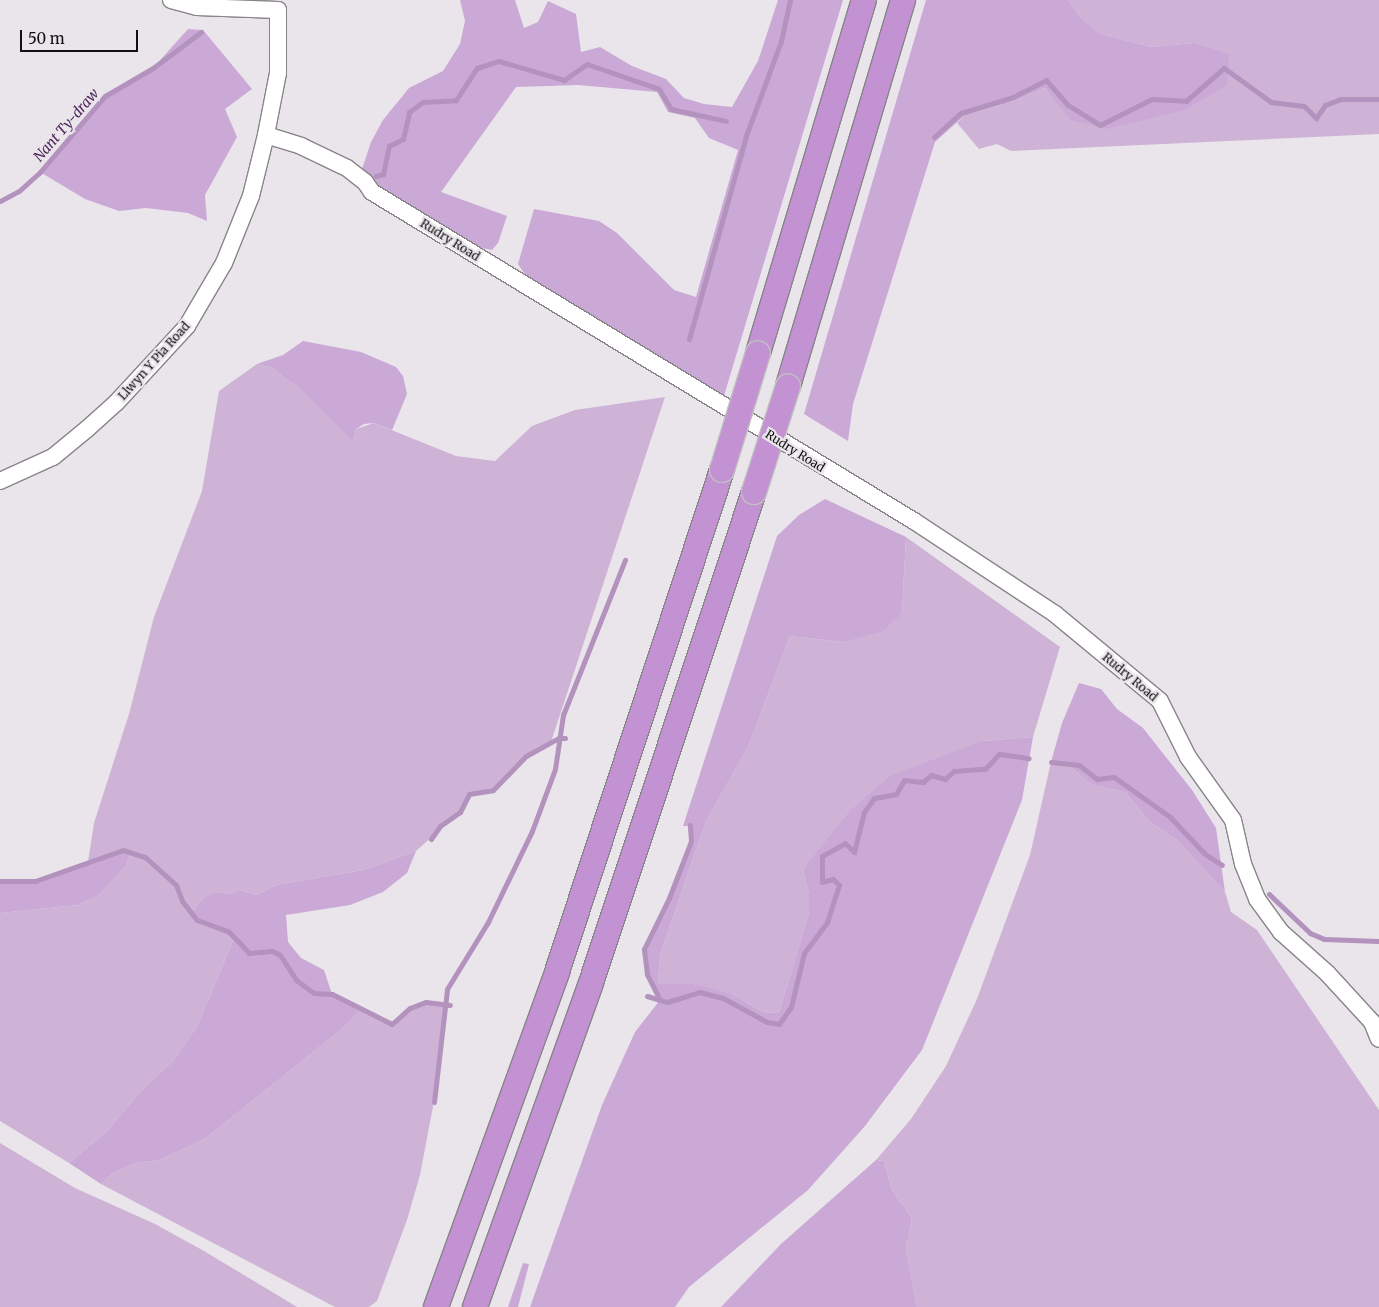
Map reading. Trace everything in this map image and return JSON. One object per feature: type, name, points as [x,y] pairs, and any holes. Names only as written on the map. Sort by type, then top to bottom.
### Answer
[{"type":"highway","points":[[436,1307],[560,963],[722,470],[864,0]]},
{"type":"highway","points":[[475,1307],[591,983],[754,492],[788,386],[903,0]]},
{"type":"street","points":[[171,0],[197,8],[278,5],[278,72],[266,135]]},
{"type":"street","name":"Llwyn Y Pia Road","points":[[0,481],[53,457],[87,429],[116,403],[187,326],[224,264],[251,196],[266,135]]},
{"type":"street","name":"Rudry Road","points":[[266,135],[301,146],[347,168],[366,182],[372,192],[914,521],[1055,614],[1160,702],[1188,757],[1233,820],[1243,864],[1256,899],[1281,932],[1327,973],[1372,1022],[1379,1039]]},
{"type":"shaded area","points":[[460,0],[515,0],[524,28],[538,22],[548,1],[576,14],[581,52],[600,47],[632,66],[666,79],[684,98],[704,104],[732,107],[758,61],[778,0],[843,0],[723,399],[529,280],[518,264],[534,209],[599,221],[617,233],[674,290],[696,297],[738,150],[709,138],[695,118],[668,112],[657,92],[578,85],[516,87],[441,192],[507,216],[498,243],[492,250],[473,246],[383,192],[361,172],[371,142],[383,120],[409,88],[443,71],[460,44],[465,21]]},
{"type":"shaded area","points":[[926,0],[1068,0],[1080,17],[1101,34],[1152,47],[1193,43],[1229,54],[1227,85],[1185,110],[1106,129],[1070,120],[1045,88],[1009,103],[965,115],[935,142],[853,404],[848,441],[804,414]]},
{"type":"shaded area","points":[[1068,0],[1379,0],[1379,134],[1011,151],[997,144],[979,149],[957,123],[965,115],[1009,103],[1045,88],[1051,95],[1193,43],[1152,47],[1101,34],[1080,17]]},
{"type":"shaded area","points":[[188,29],[203,30],[252,89],[225,109],[237,137],[205,195],[207,221],[188,213],[146,208],[119,211],[85,199],[40,172],[105,96],[153,68]]},
{"type":"shaded area","points":[[303,341],[361,352],[396,367],[403,376],[407,394],[392,430],[374,423],[364,424],[356,429],[353,442],[302,391],[272,368],[257,364],[283,355]]},
{"type":"shaded area","points":[[257,364],[272,368],[302,391],[353,442],[356,429],[374,423],[456,456],[495,461],[532,426],[575,410],[665,397],[551,742],[526,756],[493,790],[469,794],[460,812],[416,851],[363,870],[276,885],[257,895],[239,890],[231,894],[216,892],[192,914],[197,920],[228,931],[234,938],[198,1025],[174,1060],[143,1089],[105,1133],[69,1163],[0,1121],[0,913],[78,905],[99,895],[125,867],[130,853],[101,856],[88,862],[94,823],[129,714],[154,617],[202,491],[219,391]]},
{"type":"shaded area","points":[[825,499],[906,537],[902,613],[883,631],[844,642],[790,636],[748,747],[706,821],[660,955],[658,984],[693,984],[732,994],[763,1012],[779,1013],[809,913],[809,894],[803,869],[850,811],[890,776],[982,741],[1033,737],[1022,800],[922,1050],[865,1126],[808,1190],[689,1287],[675,1307],[530,1307],[602,1105],[635,1032],[660,1000],[647,974],[644,949],[669,898],[691,841],[690,826],[683,826],[777,536],[799,515]]},
{"type":"shaded area","points":[[906,537],[1060,647],[1033,737],[982,741],[803,869],[809,894],[809,913],[779,1013],[763,1012],[732,994],[658,984],[660,955],[706,821],[748,747],[790,636],[844,642],[902,613]]},
{"type":"shaded area","points":[[1079,683],[1101,689],[1117,709],[1143,728],[1192,790],[1216,828],[1225,892],[1177,840],[1151,823],[1125,792],[1092,785],[1067,764],[1051,762],[1062,723]]},
{"type":"shaded area","points":[[1051,762],[1067,764],[1092,785],[1125,792],[1151,823],[1177,840],[1225,892],[1231,912],[1257,930],[1379,1110],[1379,1307],[917,1307],[906,1249],[912,1218],[892,1190],[884,1161],[876,1160],[911,1119],[946,1066],[977,999],[1030,855]]},
{"type":"shaded area","points":[[123,850],[130,853],[125,867],[99,895],[78,905],[0,913],[0,881],[35,881]]},
{"type":"shaded area","points":[[416,851],[407,873],[383,892],[350,905],[286,915],[288,942],[301,958],[324,970],[332,994],[360,1010],[343,1028],[206,1138],[160,1160],[135,1163],[113,1173],[101,1184],[69,1163],[105,1133],[143,1089],[174,1060],[198,1025],[234,938],[228,931],[197,920],[192,914],[204,898],[216,892],[231,894],[239,890],[257,895],[276,885],[363,870]]},
{"type":"shaded area","points":[[426,1002],[444,1004],[439,1075],[420,1175],[407,1220],[377,1301],[369,1307],[335,1307],[101,1184],[113,1173],[135,1163],[160,1160],[206,1138],[343,1028],[360,1010],[392,1024],[410,1008]]},
{"type":"shaded area","points":[[0,1143],[75,1188],[155,1224],[204,1251],[297,1307],[0,1307]]},
{"type":"shaded area","points":[[876,1160],[884,1161],[892,1190],[912,1218],[906,1249],[917,1307],[721,1307],[781,1244]]},
{"type":"shaded area","points":[[523,1263],[529,1264],[518,1307],[508,1307]]},
{"type":"waterway","points":[[689,339],[747,133],[781,41],[790,0]]},
{"type":"waterway","name":"Nant Ty-draw","points":[[0,201],[19,191],[40,172],[105,96],[153,68],[201,32]]},
{"type":"waterway","points":[[376,176],[383,174],[389,146],[403,139],[409,112],[423,102],[456,100],[477,68],[499,61],[564,80],[587,64],[659,89],[671,109],[726,121]]},
{"type":"waterway","points":[[934,137],[961,113],[1013,97],[1046,80],[1068,105],[1100,125],[1152,99],[1186,101],[1224,68],[1271,102],[1304,106],[1316,118],[1325,105],[1341,99],[1379,99]]},
{"type":"waterway","points":[[434,1102],[447,989],[488,922],[532,831],[555,769],[563,715],[625,560]]},
{"type":"waterway","points":[[431,839],[440,826],[460,812],[469,794],[493,790],[526,756],[559,738],[565,738]]},
{"type":"waterway","points":[[647,996],[667,1002],[700,992],[723,998],[767,1022],[779,1024],[791,1007],[804,953],[827,922],[839,885],[833,879],[822,882],[822,856],[845,843],[854,852],[864,812],[874,798],[896,794],[904,780],[923,782],[931,775],[945,779],[954,771],[985,769],[999,754],[1029,758]]},
{"type":"waterway","points":[[1051,762],[1079,765],[1097,779],[1114,777],[1170,817],[1205,854],[1222,865]]},
{"type":"waterway","points":[[660,1000],[647,974],[644,949],[669,898],[691,841],[690,825]]},
{"type":"waterway","points":[[0,881],[35,881],[123,850],[145,857],[176,885],[182,901],[197,920],[228,931],[249,953],[272,951],[280,955],[296,980],[314,993],[332,994],[392,1024],[410,1008],[426,1002],[450,1005]]},
{"type":"waterway","points":[[1269,894],[1310,933],[1324,939],[1379,941]]}]
